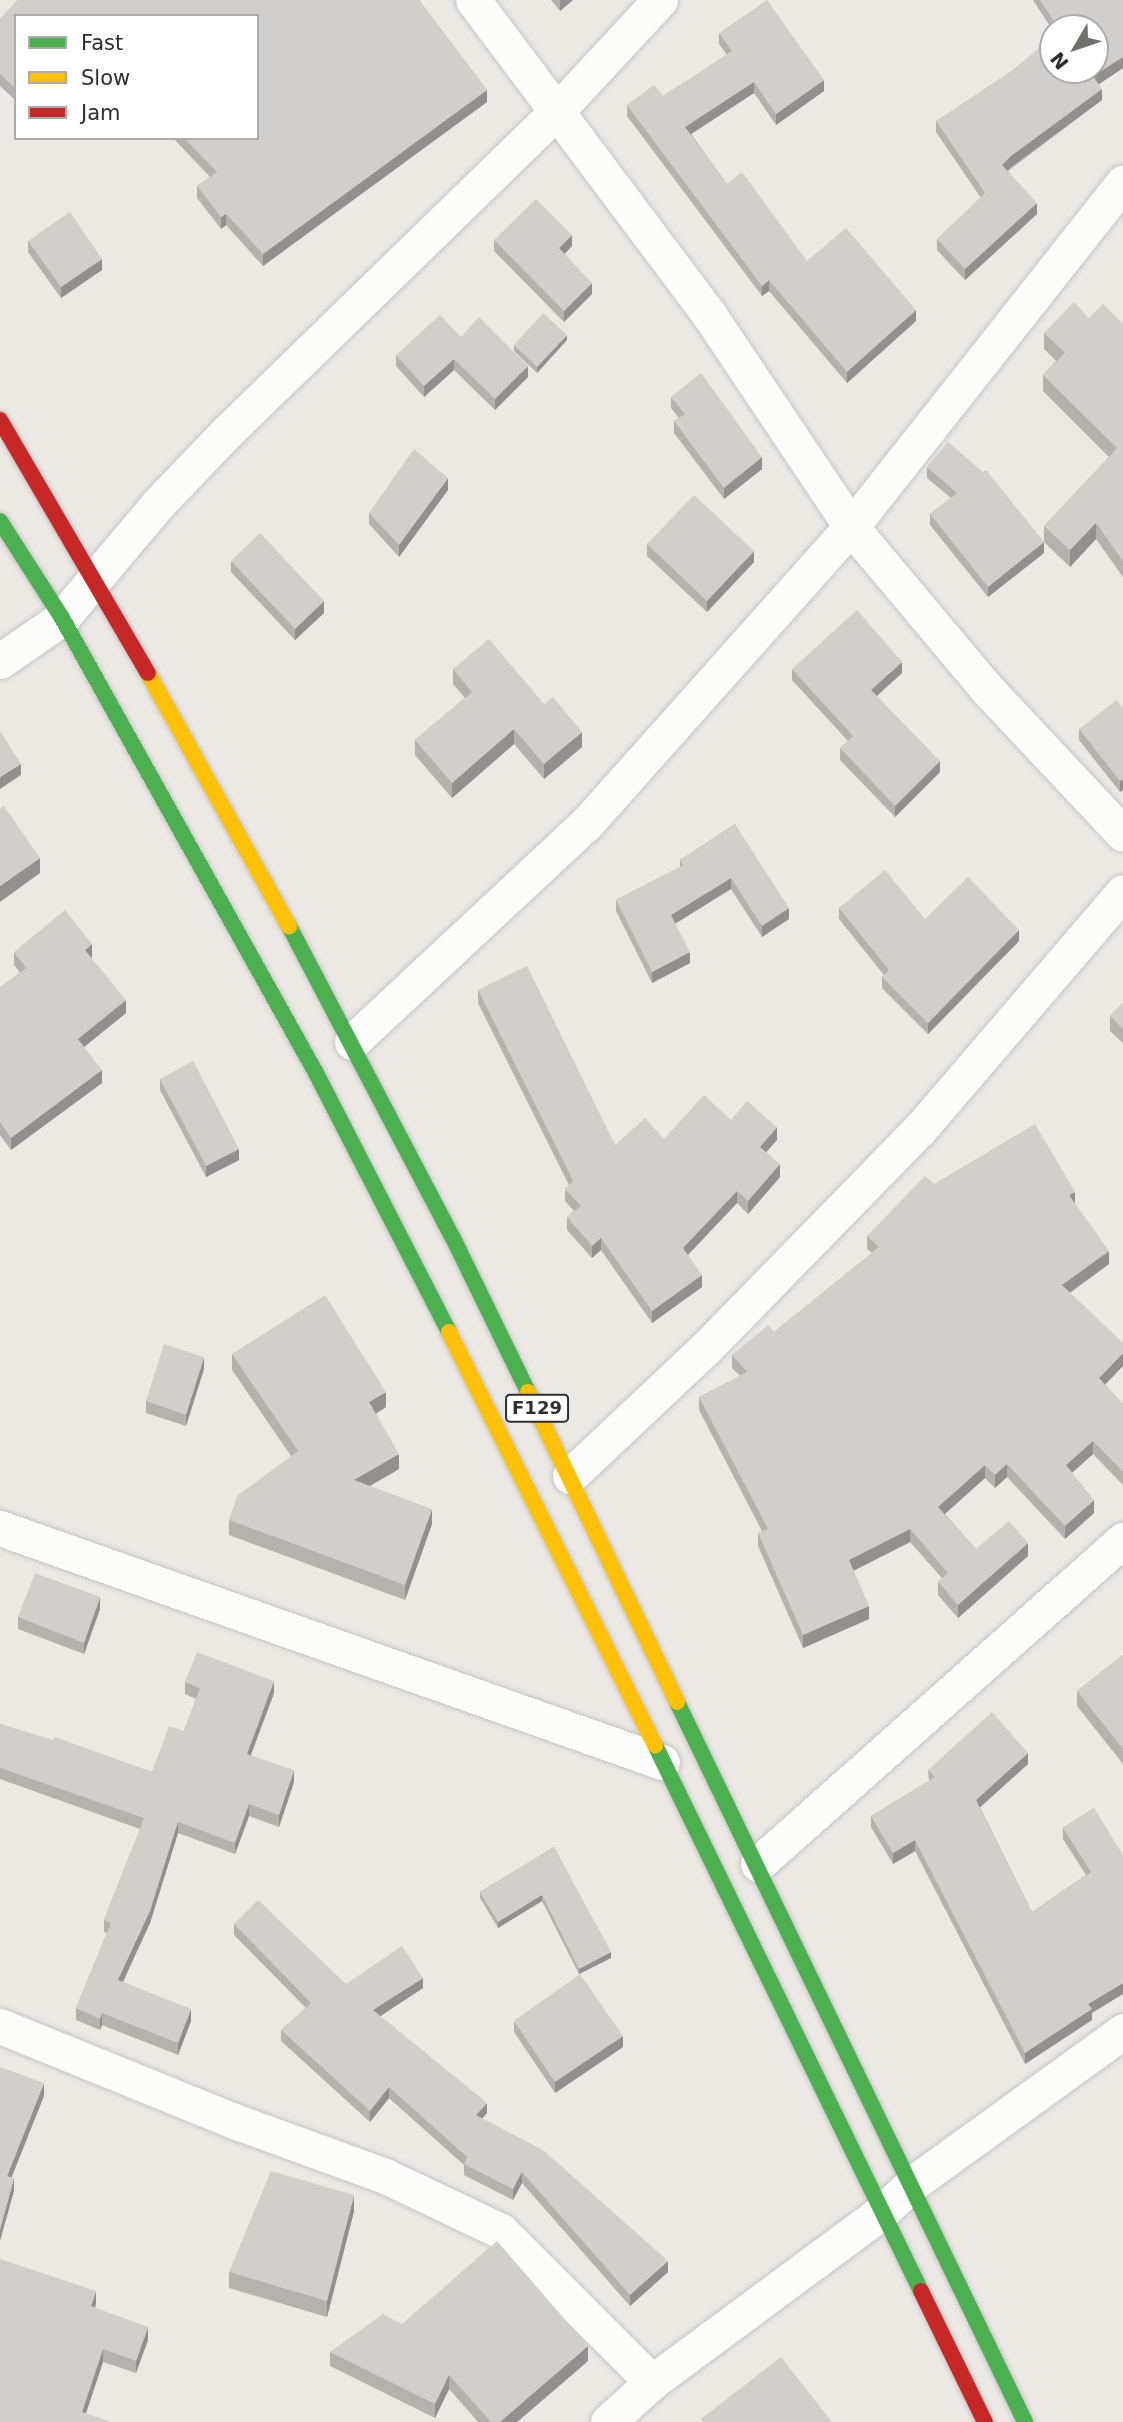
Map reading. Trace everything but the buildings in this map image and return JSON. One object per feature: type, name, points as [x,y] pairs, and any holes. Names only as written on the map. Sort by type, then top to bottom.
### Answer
[{"type":"main road","name":"F129","points":[[0,420],[96,579],[224,802],[352,1042],[570,1476],[1025,2422]]},
{"type":"main road","name":"F129","points":[[0,521],[62,618],[316,1073],[534,1497],[985,2422]]},
{"type":"street","points":[[473,0],[554,114],[708,313],[851,527],[986,688],[1123,834]]},
{"type":"street","points":[[0,661],[62,618],[228,431],[554,114],[660,0]]},
{"type":"street","points":[[352,1042],[586,824],[851,527],[1123,183]]},
{"type":"street","points":[[570,1476],[706,1348],[919,1130],[1123,892]]},
{"type":"street","points":[[0,1528],[662,1762]]},
{"type":"street","points":[[758,1864],[1123,1540]]},
{"type":"street","points":[[0,2026],[234,2121],[385,2176],[501,2231],[652,2382]]},
{"type":"street","points":[[608,2422],[652,2382],[882,2211],[912,2183],[1123,2031]]},
{"type":"traffic: fast","points":[[0,521],[62,618],[316,1073],[449,1332]]},
{"type":"traffic: fast","points":[[289,926],[453,1238],[528,1392]]},
{"type":"traffic: fast","points":[[677,1702],[1025,2422]]},
{"type":"traffic: fast","points":[[655,1745],[921,2291]]},
{"type":"traffic: slow","points":[[148,673],[289,926]]},
{"type":"traffic: slow","points":[[449,1332],[655,1745]]},
{"type":"traffic: slow","points":[[528,1392],[677,1702]]},
{"type":"traffic: jam","points":[[0,420],[148,673]]},
{"type":"traffic: jam","points":[[921,2291],[985,2422]]}]
